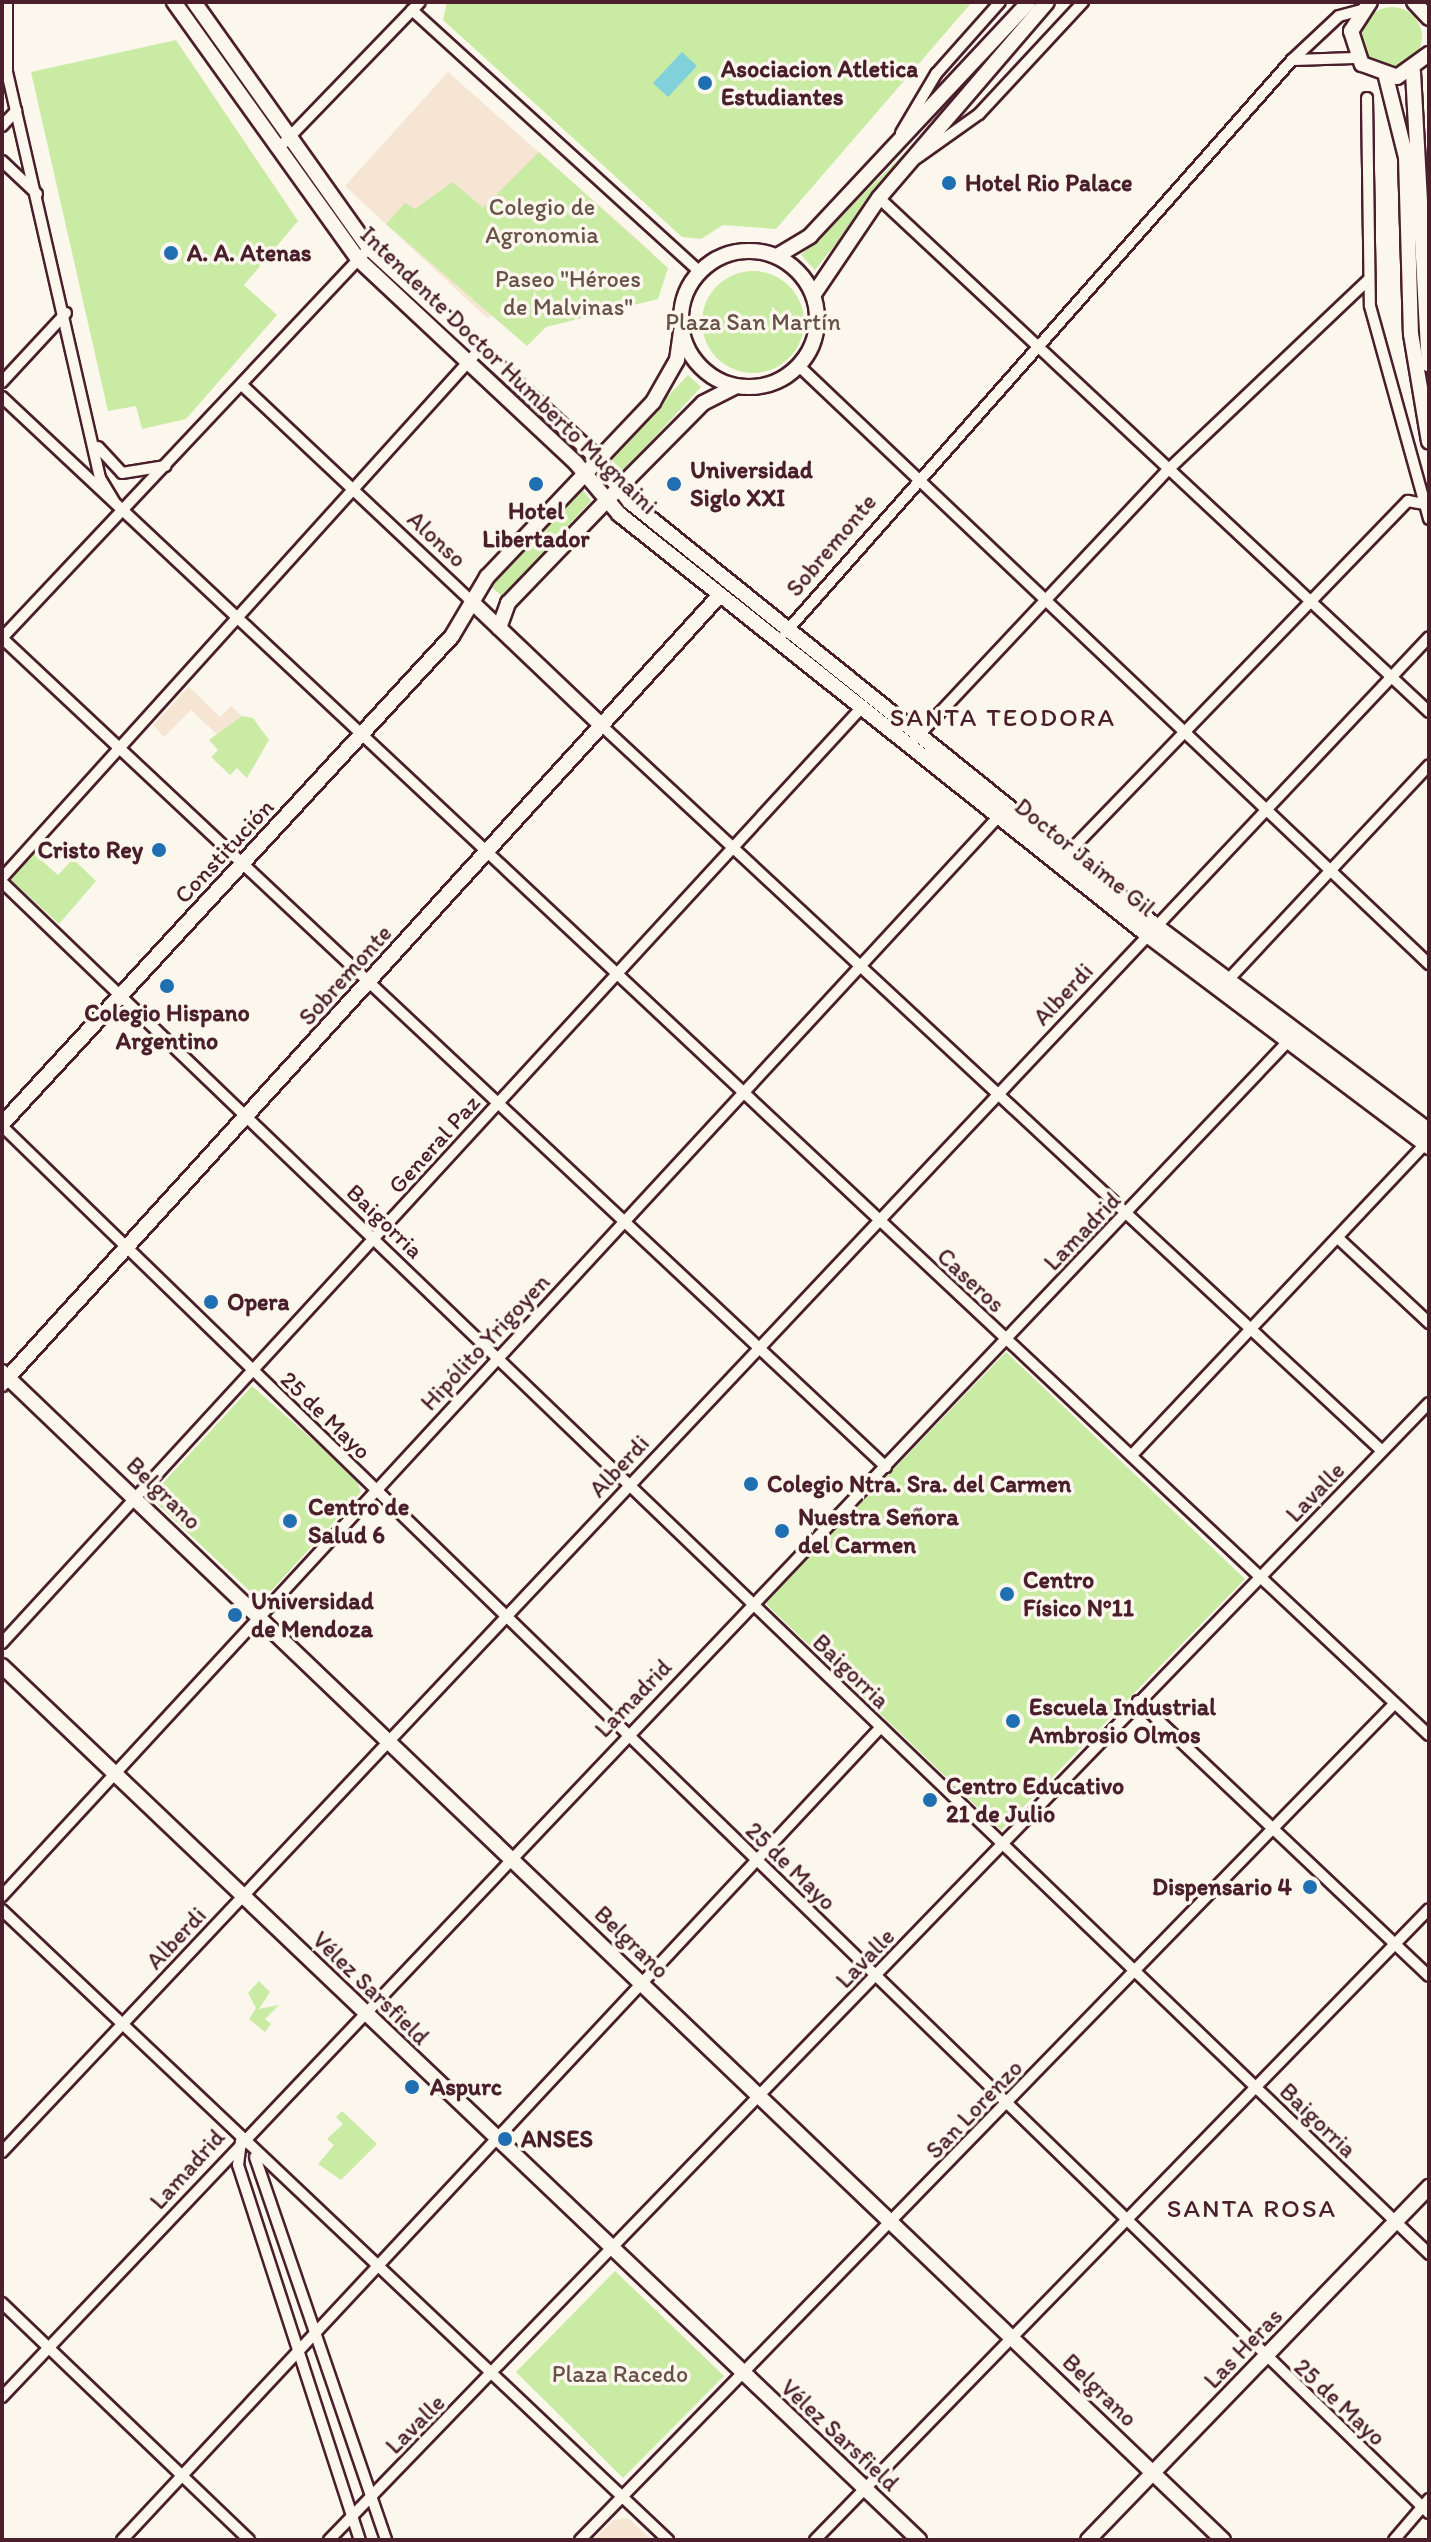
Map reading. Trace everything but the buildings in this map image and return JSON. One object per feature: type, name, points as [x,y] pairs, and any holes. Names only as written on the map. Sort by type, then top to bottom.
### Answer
[{"type":"main road","name":"Intendente Doctor Humberto Mugnaini","points":[[174,2],[364,254],[469,361],[585,472],[607,500],[720,595]]},
{"type":"main road","name":"Intendente Doctor Humberto Mugnaini","points":[[194,2],[284,144]]},
{"type":"main road","points":[[736,386],[701,368],[681,332],[680,310],[699,271],[736,251],[777,256],[810,236],[892,152],[1029,2]]},
{"type":"main road","points":[[814,294],[879,198],[1047,2]]},
{"type":"main road","points":[[1414,2],[1429,18]]},
{"type":"main road","points":[[1365,6],[1351,31],[1357,58],[1386,77],[1406,157],[1411,334],[1429,441]]},
{"type":"main road","points":[[1386,77],[1413,72],[1429,54]]},
{"type":"main road","points":[[1413,72],[1429,365]]},
{"type":"main road","name":"Intendente Doctor Humberto Mugnaini","points":[[364,254],[480,349],[598,460],[620,488],[783,636]]},
{"type":"main road","points":[[499,628],[508,603],[703,403],[736,386],[770,384],[799,366],[818,328],[814,294],[777,256]]},
{"type":"main road","name":"Constitución","points":[[2,1125],[362,736],[473,603],[487,577],[653,402],[677,360],[681,332]]},
{"type":"main road","name":"Doctor Jaime Gil","points":[[720,595],[783,636],[1150,929],[1428,1140]]},
{"type":"main road","name":"Sobremonte","points":[[5,1377],[247,1117],[720,595]]},
{"type":"main road","name":"Alonso","points":[[473,603],[601,725]]},
{"type":"main road","name":"Doctor Jaime Gil","points":[[783,636],[862,707],[914,740],[999,816],[1062,859]]},
{"type":"main road","name":"Doctor Jaime Gil","points":[[1150,929],[1228,980],[1293,1036]]},
{"type":"main road","name":"Belgrano","points":[[5,1377],[137,1497],[1223,2540]]},
{"type":"main road","name":"Vélez Sarsfield","points":[[2,1666],[919,2540]]},
{"type":"main road","name":"Las Heras","points":[[1088,2540],[1429,2187]]},
{"type":"street","points":[[7,2],[5,69],[66,313],[100,478],[121,513]]},
{"type":"street","points":[[892,152],[936,74],[1000,2]]},
{"type":"street","points":[[912,161],[979,114],[1083,2]]},
{"type":"street","points":[[284,144],[416,6],[699,271]]},
{"type":"street","name":"Sobremonte","points":[[783,636],[917,477],[1292,60],[1339,16],[1365,6]]},
{"type":"street","points":[[1292,60],[1357,58]]},
{"type":"street","points":[[1367,98],[1368,280],[1429,519]]},
{"type":"street","points":[[2,126],[16,111]]},
{"type":"street","points":[[2,161],[38,195]]},
{"type":"street","points":[[879,198],[1313,600],[1429,712]]},
{"type":"street","points":[[364,254],[243,386],[2,638],[886,1467]]},
{"type":"street","points":[[914,740],[1170,468],[1368,280]]},
{"type":"street","points":[[2,382],[66,313]]},
{"type":"street","points":[[2,880],[480,349]]},
{"type":"street","points":[[799,366],[1046,597],[1429,964]]},
{"type":"street","name":"Alonso","points":[[243,386],[473,603]]},
{"type":"street","points":[[2,397],[121,513]]},
{"type":"street","points":[[95,443],[122,473],[166,466]]},
{"type":"street","points":[[1062,859],[1408,501],[1427,505]]},
{"type":"street","name":"Caseros","points":[[121,513],[1429,1735]]},
{"type":"street","name":"Alberdi","points":[[2,2152],[1150,929],[1429,637]]},
{"type":"street","name":"General Paz","points":[[2,1643],[862,707]]},
{"type":"street","points":[[601,725],[1382,1451]]},
{"type":"street","points":[[1228,980],[1429,765]]},
{"type":"street","name":"Hipólito Yrigoyen","points":[[2,1896],[999,816]]},
{"type":"street","name":"Baigorria","points":[[2,880],[1429,2254]]},
{"type":"street","name":"Lamadrid","points":[[2,2397],[510,1854],[886,1467],[1293,1036]]},
{"type":"street","name":"25 de Mayo","points":[[2,1125],[1007,2103],[1263,2358],[1427,2506]]},
{"type":"street","points":[[1132,1455],[1428,1140]]},
{"type":"street","points":[[1338,1238],[1429,1323]]},
{"type":"street","name":"Lavalle","points":[[329,2540],[493,2375],[1138,1701],[1429,1403]]},
{"type":"street","points":[[1138,1701],[1429,1976]]},
{"type":"street","name":"San Lorenzo","points":[[580,2540],[1138,1971],[1395,1703]]},
{"type":"street","points":[[122,2540],[376,2262],[881,1727]]},
{"type":"street","points":[[815,2540],[1011,2335],[1429,1909]]},
{"type":"street","points":[[2,1910],[668,2540]]},
{"type":"street","points":[[242,2139],[262,2167],[386,2540]]},
{"type":"street","points":[[242,2139],[238,2165],[360,2540]]},
{"type":"street","points":[[2,2303],[249,2540]]},
{"type":"street","points":[[1394,2540],[1427,2506]]},
{"type":"shaded area","points":[[448,72],[653,253],[487,318],[345,186]]},
{"type":"shaded area","points":[[189,687],[220,717],[231,706],[242,716],[221,738],[191,710],[164,737],[153,725]]},
{"type":"shaded area","points":[[628,2518],[652,2540],[593,2540],[613,2520]]},
{"type":"green space","name":"Asociacion Atletica Estudiantes","points":[[447,2],[972,2],[776,229],[723,225],[701,239],[682,237],[443,20]]},
{"type":"green space","points":[[1392,7],[1414,15],[1422,37],[1414,59],[1392,67],[1370,59],[1362,37],[1370,15]]},
{"type":"green space","name":"A. A. Atenas","points":[[176,40],[298,221],[244,285],[277,315],[186,419],[142,429],[136,406],[108,411],[31,72]]},
{"type":"green space","points":[[921,137],[815,270],[801,255]]},
{"type":"green space","name":"Colegio de Agronomia","points":[[539,152],[668,268],[658,299],[546,327],[527,346],[386,224],[405,203],[415,209],[453,182],[483,208]]},
{"type":"green space","name":"Plaza San Martín","points":[[753,271],[773,275],[789,286],[800,302],[804,322],[800,342],[789,358],[773,369],[753,373],[733,369],[717,358],[706,342],[702,322],[706,302],[717,286],[733,275]]},
{"type":"green space","points":[[688,375],[701,387],[622,473],[610,457]]},
{"type":"green space","points":[[581,487],[591,501],[503,597],[489,585]]},
{"type":"green space","points":[[242,716],[253,718],[269,740],[247,778],[237,768],[230,775],[211,757],[218,750],[209,740]]},
{"type":"green space","points":[[33,853],[58,875],[73,859],[96,881],[59,924],[9,878]]},
{"type":"green space","name":"Centro Físico Nº11","points":[[1006,1352],[1245,1579],[1001,1830],[765,1603]]},
{"type":"green space","points":[[252,1386],[356,1478],[361,1492],[272,1590],[256,1597],[150,1497]]},
{"type":"green space","points":[[259,1981],[270,1992],[259,2009],[279,2005],[265,2019],[271,2024],[265,2032],[249,2019],[256,2008],[248,1993]]},
{"type":"green space","points":[[342,2111],[377,2144],[341,2180],[318,2164],[334,2145],[327,2139],[343,2124],[336,2117]]},
{"type":"green space","name":"Plaza Racedo","points":[[615,2271],[724,2376],[623,2478],[516,2372]]},
{"type":"water","points":[[682,52],[697,66],[668,97],[653,83]]},
{"type":"place","name":"Asociacion Atletica Estudiantes","points":[[705,83]]},
{"type":"place","name":"Hotel Rio Palace","points":[[949,183]]},
{"type":"place","name":"A. A. Atenas","points":[[171,253]]},
{"type":"place","name":"Hotel Libertador","points":[[536,484]]},
{"type":"place","name":"Universidad Siglo XXI","points":[[674,484]]},
{"type":"place","name":"Cristo Rey","points":[[159,850]]},
{"type":"place","name":"Colegio Hispano Argentino","points":[[167,986]]},
{"type":"place","name":"Opera","points":[[211,1302]]},
{"type":"place","name":"Colegio Ntra. Sra. del Carmen","points":[[751,1484]]},
{"type":"place","name":"Centro de Salud 6","points":[[290,1521]]},
{"type":"place","name":"Nuestra Señora del Carmen","points":[[782,1531]]},
{"type":"place","name":"Centro Físico Nº11","points":[[1007,1594]]},
{"type":"place","name":"Universidad de Mendoza","points":[[235,1615]]},
{"type":"place","name":"Escuela Industrial Ambrosio Olmos","points":[[1013,1721]]},
{"type":"place","name":"Centro Educativo 21 de Julio","points":[[930,1800]]},
{"type":"place","name":"Dispensario 4","points":[[1310,1887]]},
{"type":"place","name":"Aspurc","points":[[412,2087]]},
{"type":"place","name":"ANSES","points":[[505,2139]]},
{"type":"district","name":"SANTA TEODORA","points":[[1003,718]]},
{"type":"district","name":"SANTA ROSA","points":[[1252,2209]]},
{"type":"park label","name":"Paseo \"Héroes de Malvinas\"","points":[[568,293]]}]
